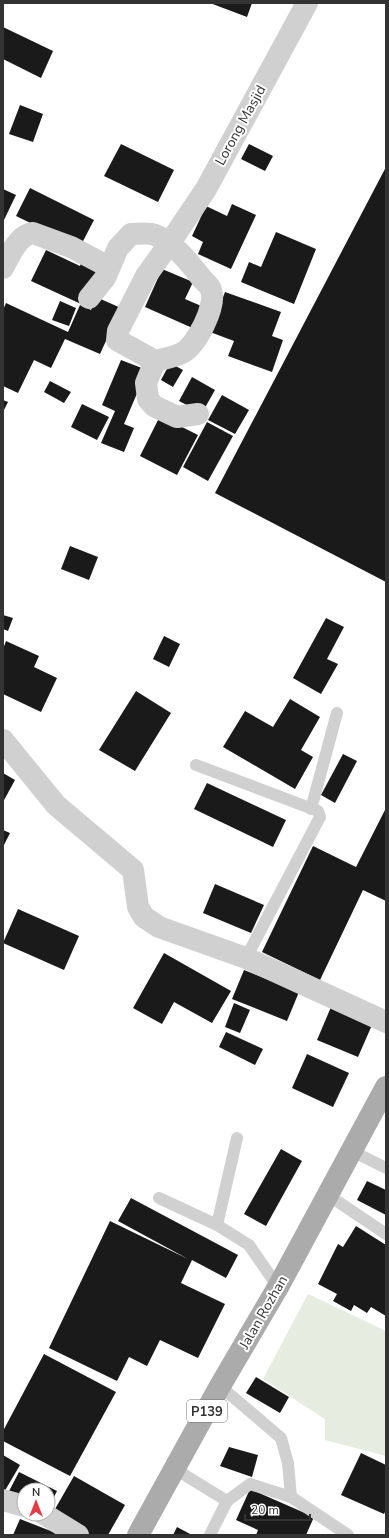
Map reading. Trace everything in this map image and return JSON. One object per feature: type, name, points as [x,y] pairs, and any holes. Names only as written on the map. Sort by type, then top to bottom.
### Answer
[{"type":"main road","name":"Jalan Rozhan","points":[[138,1535],[220,1386],[278,1287],[386,1087]]},
{"type":"street","name":"Lorong Masjid","points":[[155,361],[117,340],[118,331],[146,276],[206,188],[307,3]]},
{"type":"street","points":[[3,268],[16,244],[27,234],[33,233],[71,247],[109,267]]},
{"type":"street","points":[[89,298],[102,284],[118,248],[131,234],[154,234],[169,244],[196,271],[211,289],[212,299],[208,315],[200,333],[192,344],[182,353],[155,361],[146,383],[148,399],[154,406],[176,417],[198,414]]},
{"type":"street","points":[[3,740],[56,805],[133,870],[138,907],[144,917],[159,927],[246,958],[386,1022]]},
{"type":"street","points":[[3,1500],[16,1504]]},
{"type":"street","points":[[56,1521],[78,1535]]},
{"type":"lane","points":[[311,809],[337,713]]},
{"type":"lane","points":[[196,765],[318,811],[320,817],[246,958]]},
{"type":"lane","points":[[217,1225],[237,1138]]},
{"type":"lane","points":[[352,1151],[386,1168]]},
{"type":"lane","points":[[328,1195],[386,1234]]},
{"type":"lane","points":[[159,1198],[217,1225],[249,1245],[278,1287]]},
{"type":"lane","points":[[220,1386],[281,1438],[288,1464],[291,1497]]},
{"type":"lane","points":[[175,1469],[227,1501]]},
{"type":"lane","points":[[210,1535],[227,1501],[250,1484],[291,1497],[348,1535]]},
{"type":"shaded area","points":[[308,1294],[386,1331],[386,1456],[325,1440],[325,1419],[263,1379]]},
{"type":"building","points":[[210,3],[252,3],[247,17]]},
{"type":"building","points":[[3,27],[53,51],[41,78],[3,59]]},
{"type":"building","points":[[20,105],[43,114],[33,142],[9,134]]},
{"type":"building","points":[[121,144],[174,170],[158,202],[104,176]]},
{"type":"building","points":[[249,144],[273,156],[265,171],[241,159]]},
{"type":"building","points":[[386,167],[386,582],[215,493]]},
{"type":"building","points":[[30,188],[94,220],[80,247],[16,216]]},
{"type":"building","points":[[3,189],[16,195],[3,222]]},
{"type":"building","points":[[232,204],[256,215],[231,269],[198,254],[203,242],[192,236],[206,206],[227,216]]},
{"type":"building","points":[[276,232],[316,249],[294,304],[241,282],[249,262],[261,267]]},
{"type":"building","points":[[46,250],[80,266],[82,260],[98,268],[81,304],[31,281]]},
{"type":"building","points":[[162,269],[193,282],[185,299],[206,308],[197,330],[145,307]]},
{"type":"building","points":[[225,292],[281,312],[272,336],[283,340],[272,372],[228,356],[234,341],[210,332]]},
{"type":"building","points":[[96,297],[121,308],[100,354],[65,339],[51,368],[34,360],[18,393],[3,386],[3,310],[6,303],[68,332],[80,305],[91,310]]},
{"type":"building","points":[[60,301],[76,308],[69,326],[52,320]]},
{"type":"building","points":[[121,360],[147,370],[124,424],[134,428],[124,452],[101,443],[115,411],[102,405]]},
{"type":"building","points":[[170,363],[183,370],[173,387],[161,380]]},
{"type":"building","points":[[192,377],[215,390],[202,413],[179,401]]},
{"type":"building","points":[[50,381],[71,392],[64,403],[44,392]]},
{"type":"building","points":[[222,395],[249,410],[235,434],[208,420]]},
{"type":"building","points":[[3,400],[8,402],[3,412]]},
{"type":"building","points":[[82,404],[109,417],[97,440],[71,427]]},
{"type":"building","points":[[160,416],[198,435],[177,475],[140,456]]},
{"type":"building","points":[[207,422],[233,436],[208,481],[183,467]]},
{"type":"building","points":[[70,546],[98,557],[89,580],[61,569]]},
{"type":"building","points":[[3,615],[13,618],[8,631],[3,629]]},
{"type":"building","points":[[326,618],[344,627],[327,659],[338,664],[321,694],[293,678]]},
{"type":"building","points":[[164,636],[180,644],[169,667],[153,659]]},
{"type":"building","points":[[6,641],[39,656],[34,667],[57,678],[41,712],[3,694],[3,649]]},
{"type":"building","points":[[136,691],[171,713],[135,771],[99,750]]},
{"type":"building","points":[[290,699],[320,717],[301,750],[313,757],[295,789],[223,747],[245,711],[273,727]]},
{"type":"building","points":[[343,754],[357,761],[335,803],[321,795]]},
{"type":"building","points":[[3,773],[15,780],[3,802]]},
{"type":"building","points":[[207,783],[286,820],[273,847],[194,809]]},
{"type":"building","points":[[386,808],[386,901],[363,890],[320,980],[262,952],[313,846],[356,867]]},
{"type":"building","points":[[3,830],[10,833],[3,847]]},
{"type":"building","points":[[215,884],[264,905],[251,933],[203,913]]},
{"type":"building","points":[[18,909],[79,936],[64,970],[3,943]]},
{"type":"building","points":[[164,953],[231,991],[212,1023],[174,1002],[162,1024],[133,1008]]},
{"type":"building","points":[[244,970],[299,992],[287,1021],[232,999]]},
{"type":"building","points":[[234,1003],[250,1010],[240,1033],[225,1027]]},
{"type":"building","points":[[331,1007],[372,1025],[358,1057],[317,1040]]},
{"type":"building","points":[[226,1032],[263,1049],[255,1065],[219,1047]]},
{"type":"building","points":[[307,1054],[349,1073],[333,1107],[292,1088]]},
{"type":"building","points":[[281,1149],[302,1161],[266,1226],[244,1214]]},
{"type":"building","points":[[367,1181],[386,1190],[386,1215],[357,1200]]},
{"type":"building","points":[[131,1198],[238,1255],[226,1278],[192,1260],[181,1283],[225,1304],[198,1358],[160,1340],[147,1366],[129,1357],[117,1381],[49,1348],[110,1221],[188,1259],[118,1221]]},
{"type":"building","points":[[356,1226],[386,1245],[386,1316],[371,1307],[367,1313],[354,1305],[351,1311],[333,1301],[337,1294],[318,1284],[338,1244],[343,1247]]},
{"type":"building","points":[[44,1354],[116,1392],[70,1476],[3,1441],[3,1431]]},
{"type":"building","points":[[256,1377],[289,1397],[280,1413],[246,1393]]},
{"type":"building","points":[[229,1447],[258,1455],[252,1477],[220,1466]]},
{"type":"building","points":[[361,1453],[386,1465],[386,1510],[384,1514],[341,1495]]},
{"type":"building","points":[[3,1455],[20,1465],[3,1494]]},
{"type":"building","points":[[19,1472],[39,1482],[16,1482],[16,1499],[7,1495]]},
{"type":"building","points":[[74,1476],[125,1505],[108,1535],[86,1535],[56,1519],[56,1507]]},
{"type":"building","points":[[250,1489],[314,1517],[306,1535],[256,1535],[258,1530],[236,1520]]},
{"type":"building","points":[[19,1522],[28,1522],[61,1535],[13,1535]]},
{"type":"building","points":[[177,1527],[192,1535],[173,1535]]}]
